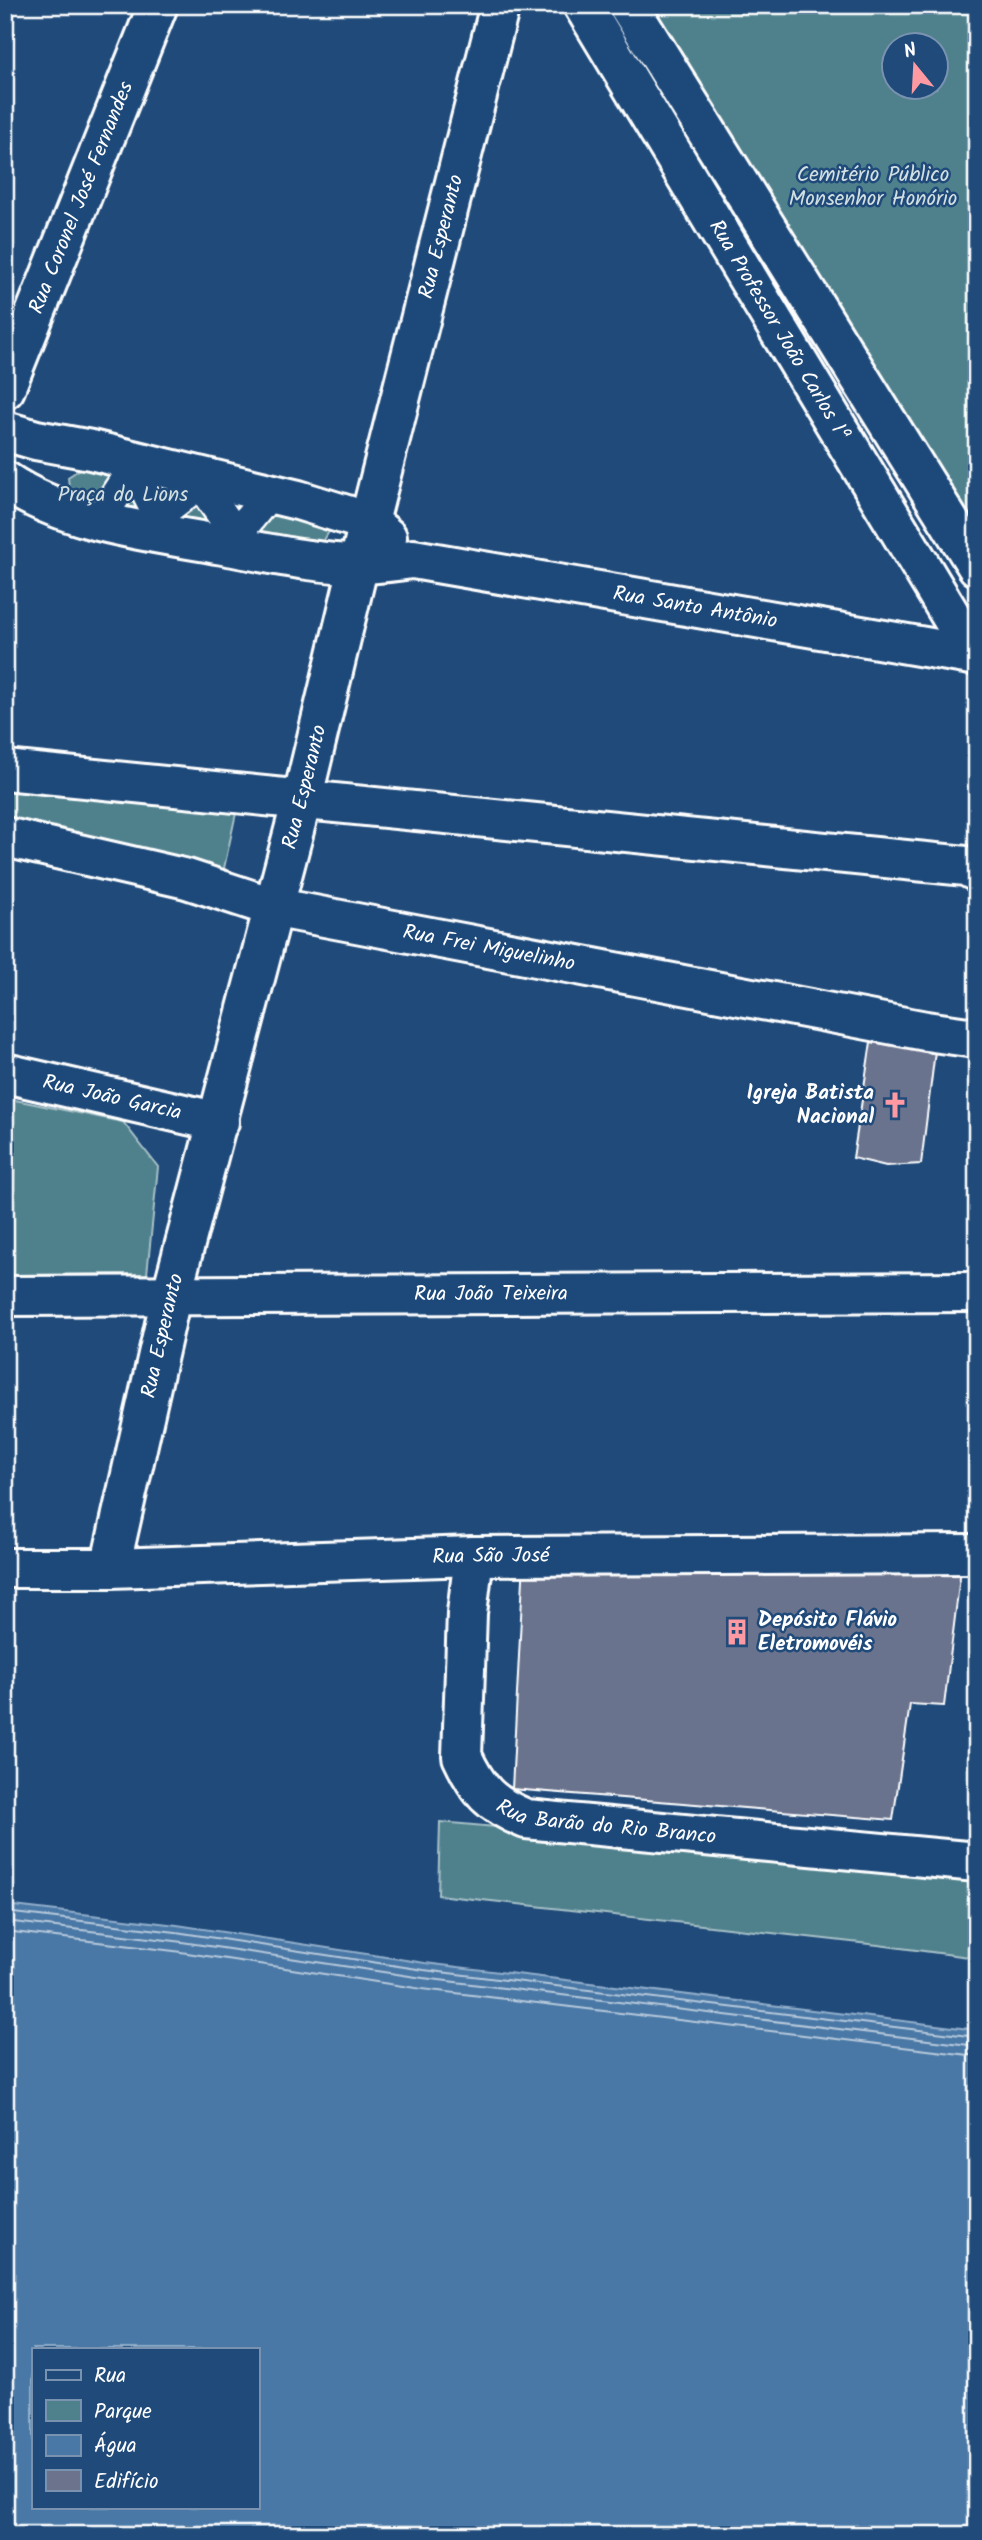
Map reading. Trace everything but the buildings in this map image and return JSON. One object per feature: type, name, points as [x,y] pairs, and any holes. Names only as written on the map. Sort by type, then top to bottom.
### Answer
[{"type":"street","name":"Rua Coronel José Fernandes","points":[[5,389],[158,5]]},
{"type":"street","name":"Rua Esperanto","points":[[110,1568],[171,1297],[302,800],[369,522],[500,5]]},
{"type":"street","name":"Rua Professor João Carlos 1ª","points":[[583,5],[976,656]]},
{"type":"street","name":"Rua Professor João Carlos 1ª","points":[[628,5],[977,566]]},
{"type":"street","points":[[10,493],[21,436],[270,493],[369,522],[413,559]]},
{"type":"street","points":[[98,522],[134,467],[158,515],[200,483],[236,534],[270,493]]},
{"type":"street","name":"Rua Santo Antônio","points":[[10,493],[98,522],[294,558],[360,564],[413,559],[976,656]]},
{"type":"street","points":[[5,770],[966,866],[977,872]]},
{"type":"street","name":"Rua Frei Miguelinho","points":[[5,837],[187,879],[272,907],[926,1031],[968,1037],[977,1035]]},
{"type":"street","name":"Rua João Garcia","points":[[5,1073],[219,1122]]},
{"type":"street","name":"Rua João Teixeira","points":[[5,1296],[977,1292]]},
{"type":"street","name":"Rua São José","points":[[5,1568],[110,1568],[474,1556],[977,1554]]},
{"type":"street","name":"Rua Barão do Rio Branco","points":[[474,1556],[467,1613],[463,1756],[469,1771],[485,1795],[501,1809],[526,1819],[977,1861]]},
{"type":"green space","name":"Cemitério Público Monsenhor Honório","points":[[637,5],[977,5],[977,544]]},
{"type":"green space","name":"Praça do Lions","points":[[91,462],[307,517],[330,530],[322,543],[288,547],[70,499],[68,477]]},
{"type":"green space","points":[[5,783],[238,804],[223,873],[5,818]]},
{"type":"green space","points":[[5,1098],[123,1122],[158,1167],[147,1274],[5,1275]]},
{"type":"green space","points":[[440,1822],[977,1870],[977,1958],[438,1895]]},
{"type":"water","points":[[5,1905],[177,1925],[425,1963],[977,2030],[977,2535],[5,2535]]},
{"type":"place","name":"Igreja Batista Nacional","points":[[895,1105]]},
{"type":"place","name":"Depósito Flávio Eletromovéis","points":[[737,1632]]}]
